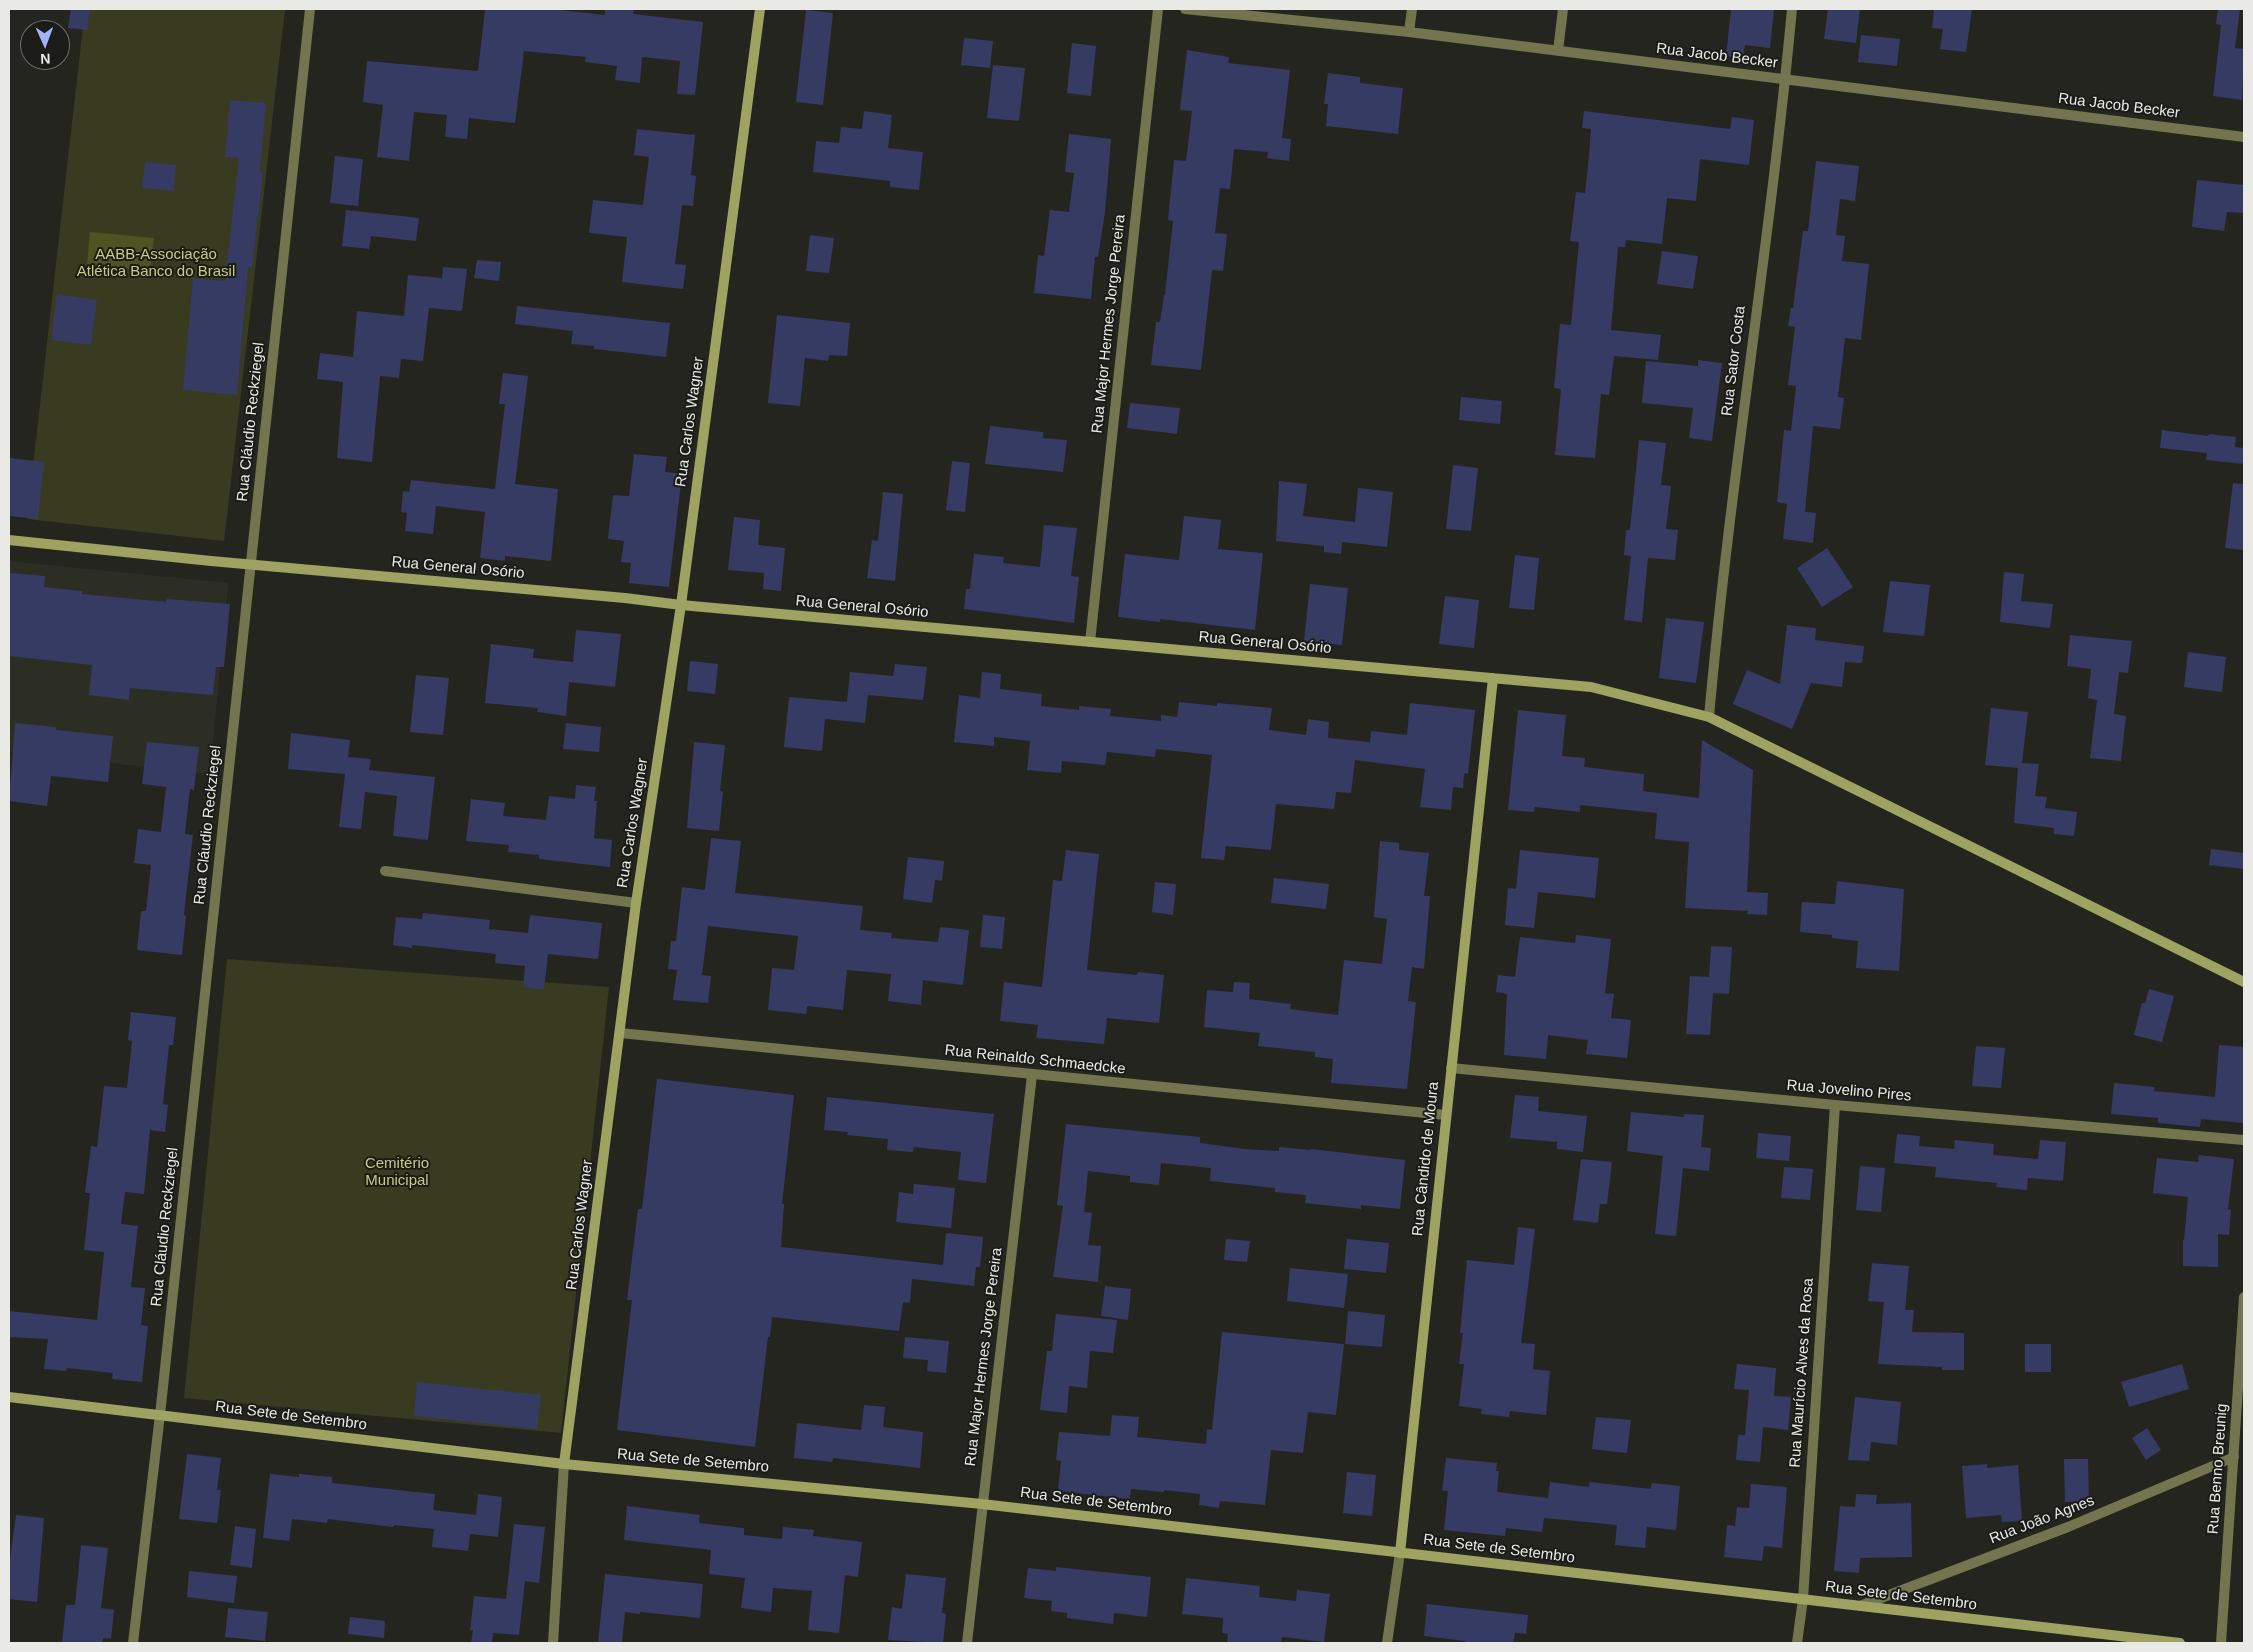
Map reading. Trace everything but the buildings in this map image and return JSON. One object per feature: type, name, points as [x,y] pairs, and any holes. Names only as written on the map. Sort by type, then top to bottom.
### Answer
[{"type":"street","name":"Rua Cláudio Reckziegel","points":[[132,1643],[160,1415],[310,9]]},
{"type":"street","name":"Rua Carlos Wagner","points":[[553,1643],[564,1464],[636,903],[681,606],[760,9]]},
{"type":"street","name":"Rua Major Hermes Jorge Pereira","points":[[1090,642],[1158,9]]},
{"type":"street","name":"Rua Jacob Becker","points":[[1185,9],[1409,32],[2244,137]]},
{"type":"street","points":[[1409,32],[1412,9]]},
{"type":"street","points":[[1558,51],[1563,9]]},
{"type":"street","name":"Rua Sator Costa","points":[[1709,717],[1732,497],[1785,79],[1792,9]]},
{"type":"street","name":"Rua General Osório","points":[[9,540],[625,598],[681,606],[1591,687],[1709,717],[2244,982]]},
{"type":"street","name":"Rua Cândido de Moura","points":[[1387,1643],[1400,1552],[1493,678]]},
{"type":"street","points":[[385,871],[636,903]]},
{"type":"street","name":"Rua Reinaldo Schmaedcke","points":[[620,1033],[1446,1115]]},
{"type":"street","name":"Rua Jovelino Pires","points":[[1451,1068],[1835,1105],[2244,1140]]},
{"type":"street","name":"Rua Major Hermes Jorge Pereira","points":[[967,1643],[1032,1075]]},
{"type":"street","name":"Rua Maurício Alves da Rosa","points":[[1798,1643],[1803,1600],[1835,1105]]},
{"type":"street","name":"Rua Benno Breunig","points":[[2221,1643],[2244,1297]]},
{"type":"street","name":"Rua Sete de Setembro","points":[[9,1398],[564,1464],[982,1504],[2180,1643]]},
{"type":"street","name":"Rua João Agnes","points":[[1860,1606],[2077,1524],[2234,1457]]},
{"type":"shaded area","points":[[90,232],[154,238],[150,271],[87,265]]},
{"type":"shaded area","points":[[9,561],[228,583],[210,774],[9,752]]},
{"type":"green space","name":"AABB-Associação Atlética Banco do Brasil","points":[[85,9],[285,9],[224,541],[27,519]]},
{"type":"green space","name":"Cemitério Municipal","points":[[227,959],[609,987],[561,1433],[184,1398]]}]
